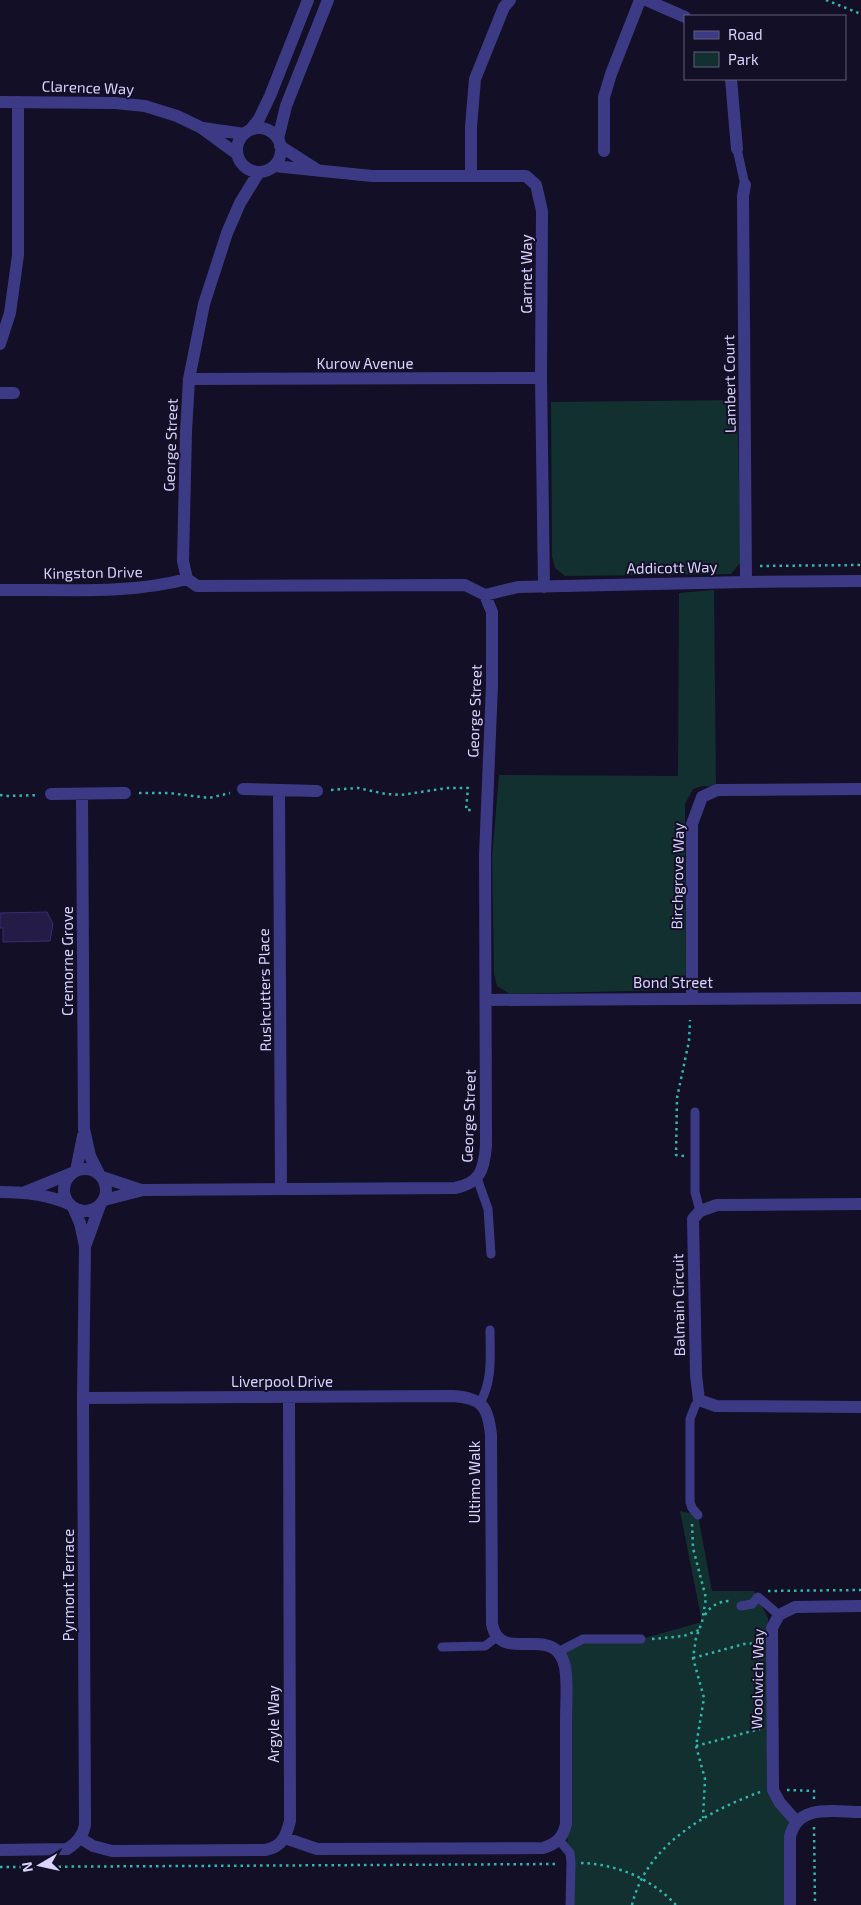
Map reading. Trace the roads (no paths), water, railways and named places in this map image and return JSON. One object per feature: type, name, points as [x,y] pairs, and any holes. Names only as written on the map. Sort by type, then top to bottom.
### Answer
[{"type":"street","points":[[308,0],[259,119],[240,139],[237,154],[245,167],[259,172],[274,166],[278,160],[279,142],[286,106],[328,0]]},
{"type":"street","points":[[471,175],[471,127],[475,79],[504,7],[510,0]]},
{"type":"street","points":[[604,151],[604,97],[640,0]]},
{"type":"street","points":[[646,0],[684,17]]},
{"type":"street","points":[[732,80],[737,149]]},
{"type":"street","name":"Clarence Way","points":[[0,102],[115,103],[145,106],[177,116],[200,127],[237,154]]},
{"type":"street","points":[[0,344],[10,313],[18,255],[18,102]]},
{"type":"street","name":"Clarence Way","points":[[200,127],[247,132]]},
{"type":"street","points":[[247,132],[257,128],[269,130],[279,142]]},
{"type":"street","name":"Garnet Way","points":[[279,142],[318,170]]},
{"type":"street","name":"Garnet Way","points":[[274,166],[372,176],[526,176],[536,185],[542,211],[541,378],[544,587]]},
{"type":"street","name":"George Street","points":[[240,203],[245,167]]},
{"type":"street","name":"George Street","points":[[187,579],[183,551],[186,432],[190,379],[204,304],[240,203],[259,172]]},
{"type":"street","name":"Lambert Court","points":[[745,185],[743,196],[746,582]]},
{"type":"street","name":"Kurow Avenue","points":[[190,379],[541,378]]},
{"type":"street","points":[[0,392],[14,393]]},
{"type":"street","points":[[187,579],[197,586],[465,585],[485,595]]},
{"type":"street","name":"Kingston Drive","points":[[0,590],[137,589],[161,586],[187,579]]},
{"type":"street","name":"Addicott Way","points":[[485,595],[518,587],[861,581]]},
{"type":"street","name":"George Street","points":[[102,1202],[143,1190],[455,1188],[471,1184],[477,1178],[484,1162],[486,1146],[485,855],[492,685],[492,612],[485,595]]},
{"type":"street","points":[[243,789],[317,791]]},
{"type":"street","name":"Birchgrove Way","points":[[692,998],[692,824],[702,797],[717,790],[861,789]]},
{"type":"street","name":"Rushcutters Place","points":[[279,790],[281,1189]]},
{"type":"street","points":[[51,794],[125,793]]},
{"type":"street","name":"Cremorne Grove","points":[[82,794],[84,1128],[90,1156],[100,1176]]},
{"type":"street","name":"Bond Street","points":[[486,1000],[861,998]]},
{"type":"street","name":"Cremorne Grove","points":[[74,1172],[84,1128]]},
{"type":"street","points":[[0,1192],[23,1192],[55,1197],[86,1211],[102,1202],[106,1188],[100,1176],[88,1169],[74,1172],[23,1192]]},
{"type":"street","points":[[71,1205],[65,1198],[65,1184],[74,1172]]},
{"type":"street","name":"George Street","points":[[100,1176],[143,1190]]},
{"type":"street","name":"Pyrmont Terrace","points":[[85,1246],[92,1221],[102,1202]]},
{"type":"street","points":[[700,1210],[717,1205],[861,1204]]},
{"type":"street","name":"Pyrmont Terrace","points":[[71,1205],[80,1223],[85,1246],[83,1398],[85,1825],[80,1838]]},
{"type":"street","name":"Balmain Circuit","points":[[699,1400],[696,1375],[693,1219],[700,1210]]},
{"type":"street","name":"Liverpool Drive","points":[[83,1398],[453,1396],[466,1397],[480,1403]]},
{"type":"street","name":"Argyle Way","points":[[284,1838],[290,1821],[288,1397]]},
{"type":"street","points":[[699,1400],[716,1406],[861,1407]]},
{"type":"street","name":"Ultimo Walk","points":[[480,1403],[487,1412],[490,1422],[491,1616],[493,1630],[498,1636]]},
{"type":"street","name":"Woolwich Way","points":[[796,1821],[780,1803],[773,1790],[772,1628],[778,1614],[795,1608],[861,1606]]},
{"type":"street","points":[[0,1850],[67,1848],[75,1844],[80,1838],[93,1846],[112,1851],[265,1850],[279,1845],[284,1838],[317,1849],[543,1848],[559,1840],[566,1824],[565,1667],[558,1652],[548,1645],[510,1644],[498,1636]]},
{"type":"street","points":[[790,1905],[790,1837],[796,1821],[802,1816],[814,1812],[861,1812]]},
{"type":"lane","points":[[737,149],[745,185]]},
{"type":"lane","name":"Balmain Circuit","points":[[695,1112],[695,1192],[700,1210]]},
{"type":"lane","points":[[477,1178],[488,1209],[491,1254]]},
{"type":"lane","points":[[480,1403],[486,1393],[490,1377],[490,1330]]},
{"type":"lane","name":"Balmain Circuit","points":[[696,1513],[690,1502],[689,1426],[692,1412],[699,1400]]},
{"type":"lane","points":[[739,1603],[752,1604],[758,1597],[778,1614]]},
{"type":"lane","points":[[442,1648],[485,1646],[498,1636]]},
{"type":"lane","points":[[558,1652],[583,1639],[641,1639]]},
{"type":"lane","points":[[559,1840],[570,1853],[572,1863],[570,1905]]}]
